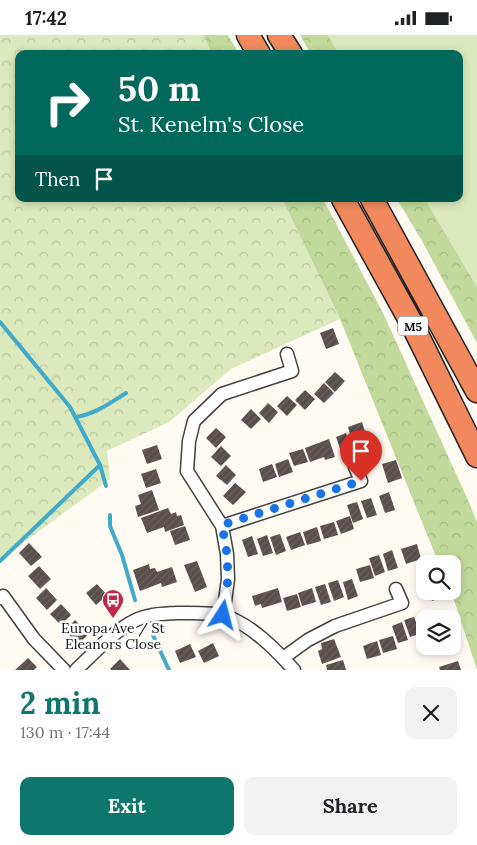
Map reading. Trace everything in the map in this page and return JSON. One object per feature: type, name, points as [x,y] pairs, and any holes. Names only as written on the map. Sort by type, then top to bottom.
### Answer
[{"type":"highway","points":[[248,35],[257,50]]},
{"type":"highway","points":[[279,35],[288,50]]},
{"type":"highway","name":"M5","points":[[345,202],[412,323],[477,456]]},
{"type":"highway","name":"M5","points":[[374,202],[477,391]]},
{"type":"highway","name":"M5","points":[[460,421],[477,473]]},
{"type":"street","points":[[223,615],[228,579],[227,554],[222,525],[187,471],[189,441],[194,421],[222,394],[292,371],[287,354]]},
{"type":"street","points":[[222,525],[361,481],[355,467]]},
{"type":"street","points":[[283,658],[308,639],[336,626],[402,603],[396,589]]},
{"type":"street","points":[[0,598],[3,597],[34,639],[64,670]]},
{"type":"street","points":[[76,670],[124,627],[136,620],[154,615],[185,613],[223,615],[237,621],[259,637],[294,670]]},
{"type":"green space","points":[[0,35],[203,35],[210,50],[15,50],[15,202],[283,202],[340,319],[231,369],[169,422],[107,451],[110,479],[0,560]]},
{"type":"green space","points":[[203,35],[228,35],[237,50],[210,50]]},
{"type":"green space","points":[[300,35],[328,35],[337,50],[309,50]]},
{"type":"green space","points":[[328,35],[477,35],[477,287],[427,202],[463,202],[463,50],[337,50]]},
{"type":"green space","points":[[283,202],[325,202],[383,313],[468,500],[477,522],[477,670],[461,621],[461,610],[457,610],[454,600],[461,600],[461,555],[435,555],[340,319]]},
{"type":"green space","points":[[399,202],[427,202],[477,287],[477,343]]},
{"type":"building","points":[[333,328],[339,344],[326,349],[320,333]]},
{"type":"building","points":[[335,372],[345,381],[335,392],[325,382]]},
{"type":"building","points":[[324,383],[334,393],[324,403],[314,394]]},
{"type":"building","points":[[305,390],[315,399],[305,410],[295,400]]},
{"type":"building","points":[[287,396],[297,405],[287,416],[277,406]]},
{"type":"building","points":[[268,403],[278,412],[269,423],[259,413]]},
{"type":"building","points":[[251,409],[261,419],[251,429],[241,420]]},
{"type":"building","points":[[362,422],[366,435],[352,440],[348,427]]},
{"type":"building","points":[[216,428],[226,437],[216,448],[206,438]]},
{"type":"building","points":[[346,433],[352,450],[342,454],[336,437]]},
{"type":"building","points":[[329,439],[335,457],[325,460],[324,457],[310,462],[305,448]]},
{"type":"building","points":[[157,445],[162,459],[147,464],[142,450]]},
{"type":"building","points":[[221,446],[231,456],[221,466],[211,457]]},
{"type":"building","points":[[303,449],[308,462],[294,466],[289,453]]},
{"type":"building","points":[[288,459],[293,472],[279,477],[275,464]]},
{"type":"building","points":[[396,460],[402,478],[388,483],[382,464]]},
{"type":"building","points":[[272,464],[277,477],[263,482],[259,469]]},
{"type":"building","points":[[226,465],[236,475],[227,485],[216,476]]},
{"type":"building","points":[[156,469],[161,483],[146,488],[141,474]]},
{"type":"building","points":[[235,483],[246,492],[233,505],[223,496]]},
{"type":"building","points":[[152,490],[159,510],[138,517],[135,506],[141,504],[138,495]]},
{"type":"building","points":[[389,492],[395,510],[385,513],[379,496]]},
{"type":"building","points":[[371,498],[377,515],[367,518],[361,501]]},
{"type":"building","points":[[357,502],[363,519],[353,523],[347,505]]},
{"type":"building","points":[[168,508],[171,514],[176,512],[177,516],[181,515],[184,525],[165,532],[164,527],[147,533],[141,518]]},
{"type":"building","points":[[350,516],[354,529],[341,534],[336,521]]},
{"type":"building","points":[[334,522],[338,535],[324,539],[320,526]]},
{"type":"building","points":[[185,526],[190,540],[175,545],[170,531]]},
{"type":"building","points":[[317,527],[321,541],[307,545],[303,532]]},
{"type":"building","points":[[300,532],[305,545],[291,550],[286,537]]},
{"type":"building","points":[[280,534],[286,551],[276,555],[270,537]]},
{"type":"building","points":[[267,535],[273,553],[263,556],[257,539]]},
{"type":"building","points":[[252,536],[258,554],[248,557],[242,540]]},
{"type":"building","points":[[29,543],[42,557],[31,566],[19,553]]},
{"type":"building","points":[[417,544],[420,555],[416,555],[416,561],[406,564],[401,549]]},
{"type":"building","points":[[392,550],[398,568],[388,571],[383,554]]},
{"type":"building","points":[[379,555],[385,572],[375,576],[369,558]]},
{"type":"building","points":[[197,561],[207,587],[195,592],[184,565]]},
{"type":"building","points":[[149,564],[150,569],[155,568],[157,572],[172,567],[177,582],[162,587],[161,583],[140,591],[133,570]]},
{"type":"building","points":[[370,565],[374,578],[360,582],[356,569]]},
{"type":"building","points":[[39,566],[51,579],[40,589],[28,576]]},
{"type":"building","points":[[352,579],[358,596],[348,600],[343,582]]},
{"type":"building","points":[[338,580],[344,597],[334,601],[328,583]]},
{"type":"building","points":[[97,584],[107,595],[96,605],[86,593]]},
{"type":"building","points":[[325,584],[331,602],[321,605],[315,587]]},
{"type":"building","points":[[46,588],[57,600],[47,610],[36,598]]},
{"type":"building","points":[[278,588],[282,602],[262,608],[261,604],[255,606],[252,596]]},
{"type":"building","points":[[312,588],[316,602],[302,606],[298,593]]},
{"type":"building","points":[[297,594],[301,607],[287,611],[283,598]]},
{"type":"building","points":[[61,604],[71,615],[61,625],[50,614]]},
{"type":"building","points":[[414,617],[416,635],[410,637],[404,620]]},
{"type":"building","points":[[75,620],[89,634],[78,644],[65,630]]},
{"type":"building","points":[[402,622],[408,640],[398,643],[392,626]]},
{"type":"building","points":[[393,636],[397,649],[383,653],[379,640]]},
{"type":"building","points":[[334,639],[341,657],[322,664],[318,651],[322,649],[321,643]]},
{"type":"building","points":[[377,641],[381,655],[367,659],[363,646]]},
{"type":"building","points":[[213,643],[219,656],[204,663],[198,651]]},
{"type":"building","points":[[190,644],[196,657],[180,663],[175,651]]},
{"type":"building","points":[[28,658],[37,667],[34,670],[15,670]]},
{"type":"building","points":[[120,659],[130,670],[110,669]]},
{"type":"building","points":[[343,660],[346,670],[327,670],[326,665]]},
{"type":"building","points":[[458,661],[461,670],[440,670],[439,667]]},
{"type":"waterway","points":[[0,322],[70,407],[100,465],[106,486]]},
{"type":"waterway","points":[[76,417],[96,411],[126,393]]},
{"type":"waterway","points":[[0,561],[100,465]]},
{"type":"waterway","points":[[110,515],[110,526],[122,555],[135,600]]},
{"type":"waterway","points":[[152,633],[169,670]]},
{"type":"place","name":"Europa Ave / St Eleanors Close","points":[[113,619]]},
{"type":"route","points":[[223,615],[228,579],[227,554],[222,525],[361,481]]}]
